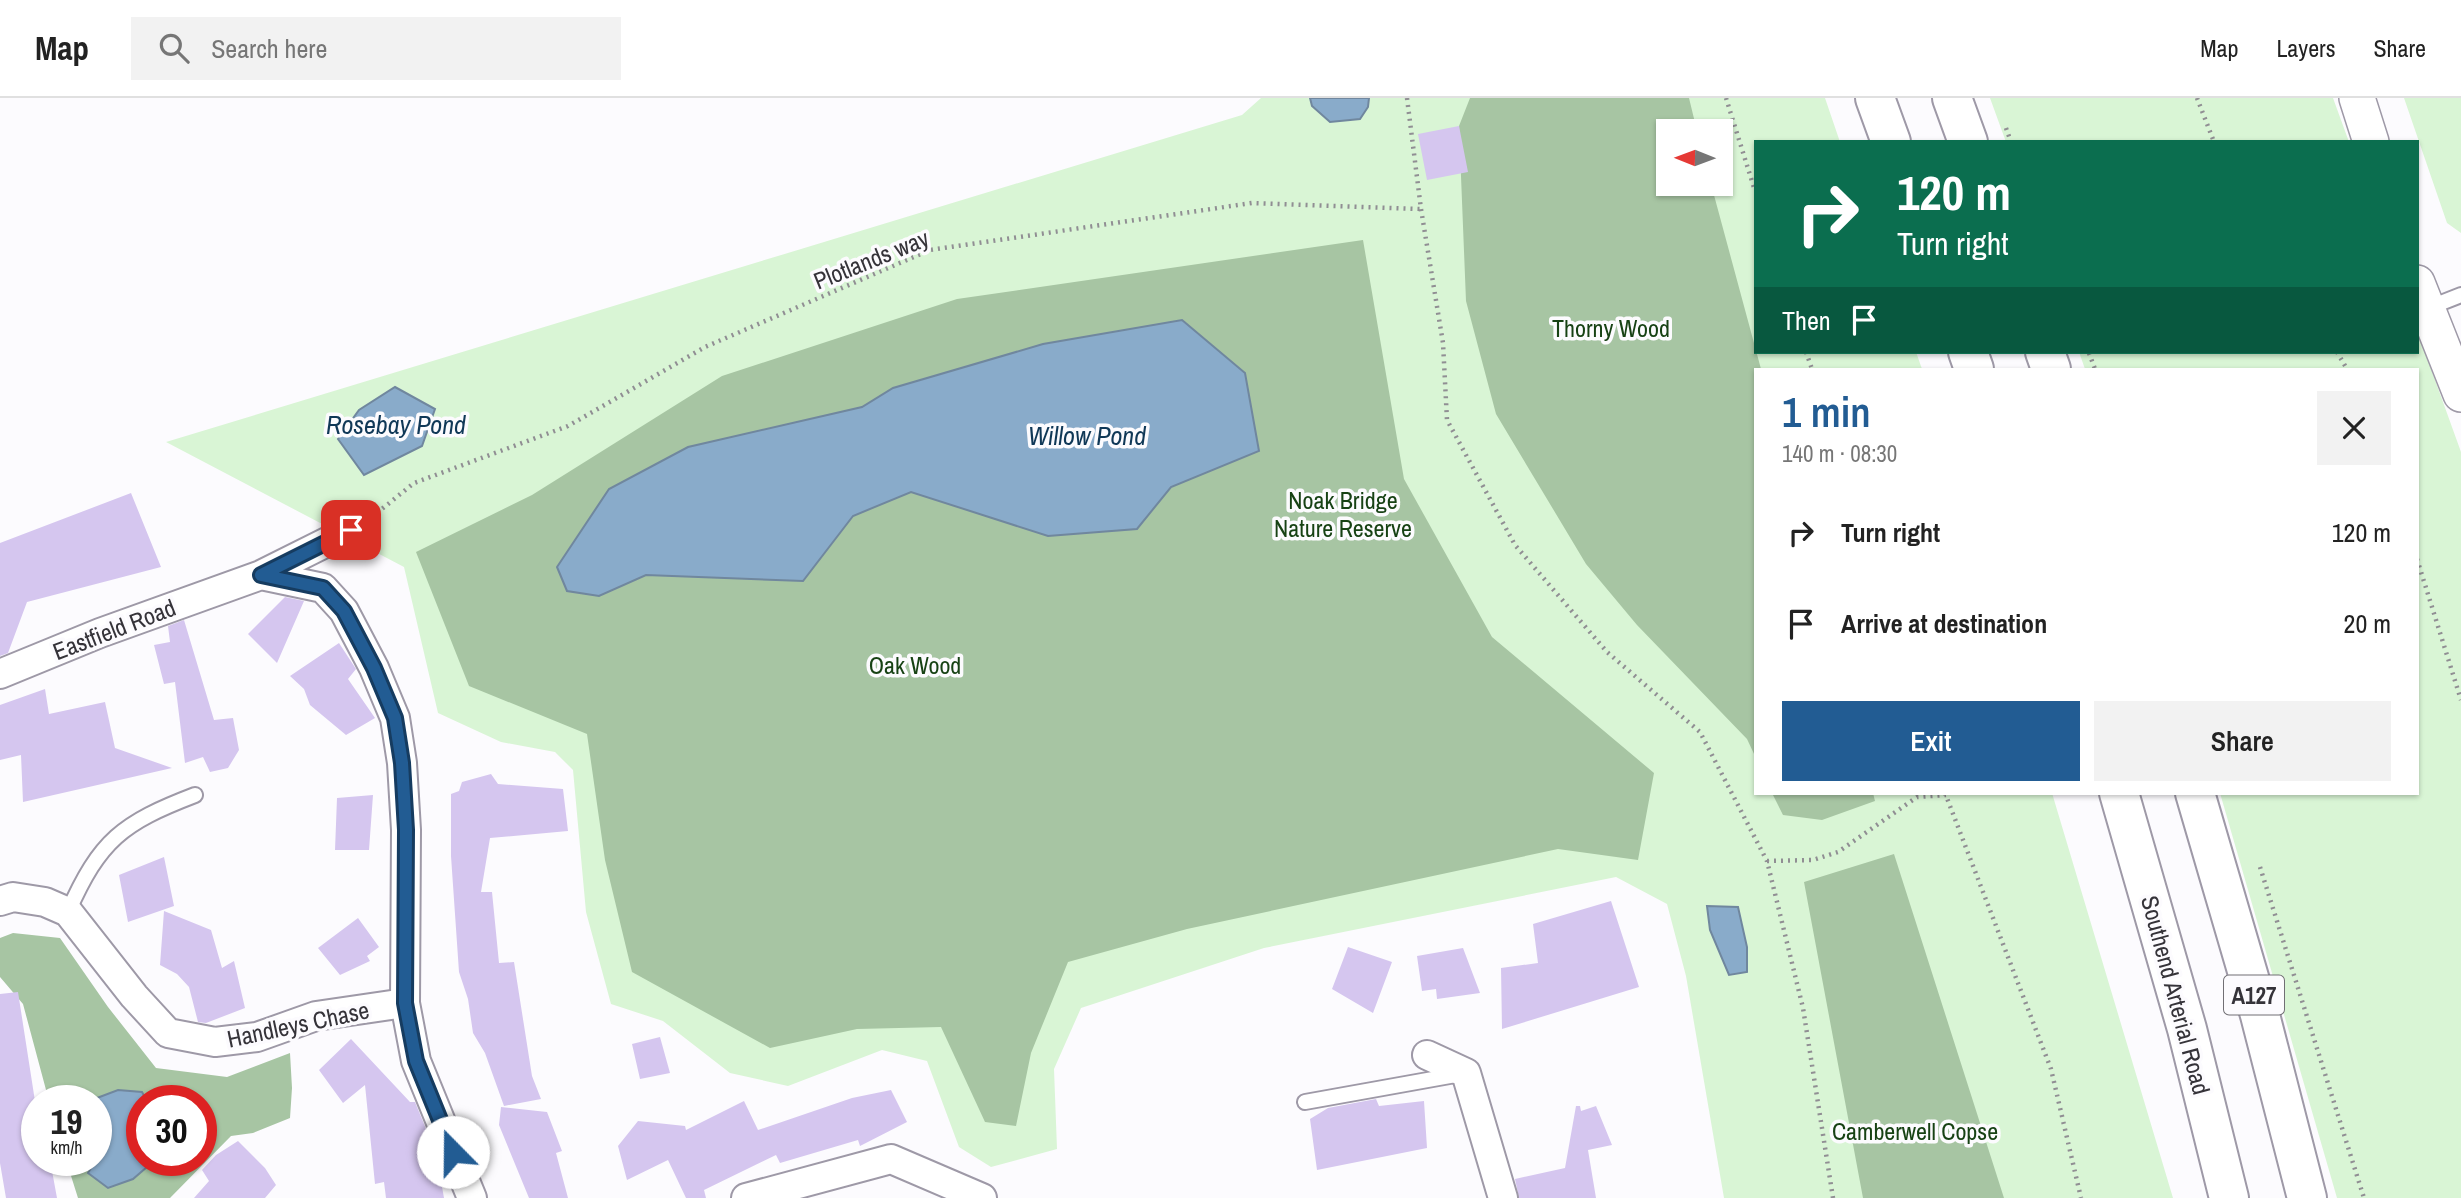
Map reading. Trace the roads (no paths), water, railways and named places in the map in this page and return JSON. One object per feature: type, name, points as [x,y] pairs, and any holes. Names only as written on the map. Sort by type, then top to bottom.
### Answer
[{"type":"highway","points":[[1875,98],[1890,140]]},
{"type":"highway","points":[[1952,98],[1967,140]]},
{"type":"highway","name":"Southend Arterial Road","points":[[2120,795],[2187,1029],[2229,1198]]},
{"type":"highway","name":"A127","points":[[2196,795],[2260,1015],[2307,1198]]},
{"type":"street","points":[[2357,98],[2370,140]]},
{"type":"street","points":[[2422,295],[2461,394]]},
{"type":"street","name":"Eastfield Road","points":[[0,674],[261,575],[351,530]]},
{"type":"street","points":[[261,575],[323,588],[344,611],[374,668],[395,718],[402,763],[406,830],[405,1003],[416,1061],[472,1198]]},
{"type":"street","points":[[0,901],[13,897],[45,902],[68,912]]},
{"type":"street","name":"Handleys Chase","points":[[68,912],[134,996],[168,1033],[215,1042],[257,1037],[316,1016],[405,1003]]},
{"type":"street","points":[[1427,1055],[1466,1073],[1503,1198]]},
{"type":"street","points":[[746,1198],[891,1159],[982,1198]]},
{"type":"lane","points":[[2422,295],[2461,295]]},
{"type":"lane","points":[[68,912],[85,874],[107,846],[130,825],[151,812],[195,795]]},
{"type":"lane","points":[[1305,1102],[1466,1073]]},
{"type":"water","points":[[1310,98],[1369,98],[1368,107],[1360,119],[1330,122],[1312,106]]},
{"type":"water","name":"Willow Pond","points":[[1182,320],[1245,373],[1259,451],[1171,487],[1137,529],[1048,536],[911,492],[853,516],[803,581],[646,575],[599,596],[567,591],[557,567],[609,489],[688,447],[862,407],[893,388],[1043,344]]},
{"type":"water","name":"Rosebay Pond","points":[[395,387],[435,409],[422,446],[364,475],[338,439],[359,410]]},
{"type":"water","points":[[1707,906],[1738,907],[1747,947],[1747,972],[1729,975],[1710,930]]},
{"type":"water","points":[[126,1091],[126,1176],[136,1176],[108,1188],[92,1176],[112,1176],[112,1092]]},
{"type":"park label","name":"Thorny Wood","points":[[1611,328]]},
{"type":"park label","name":"Noak Bridge Nature Reserve","points":[[1343,514]]},
{"type":"park label","name":"Oak Wood","points":[[915,665]]},
{"type":"park label","name":"Camberwell Copse","points":[[1915,1131]]}]
